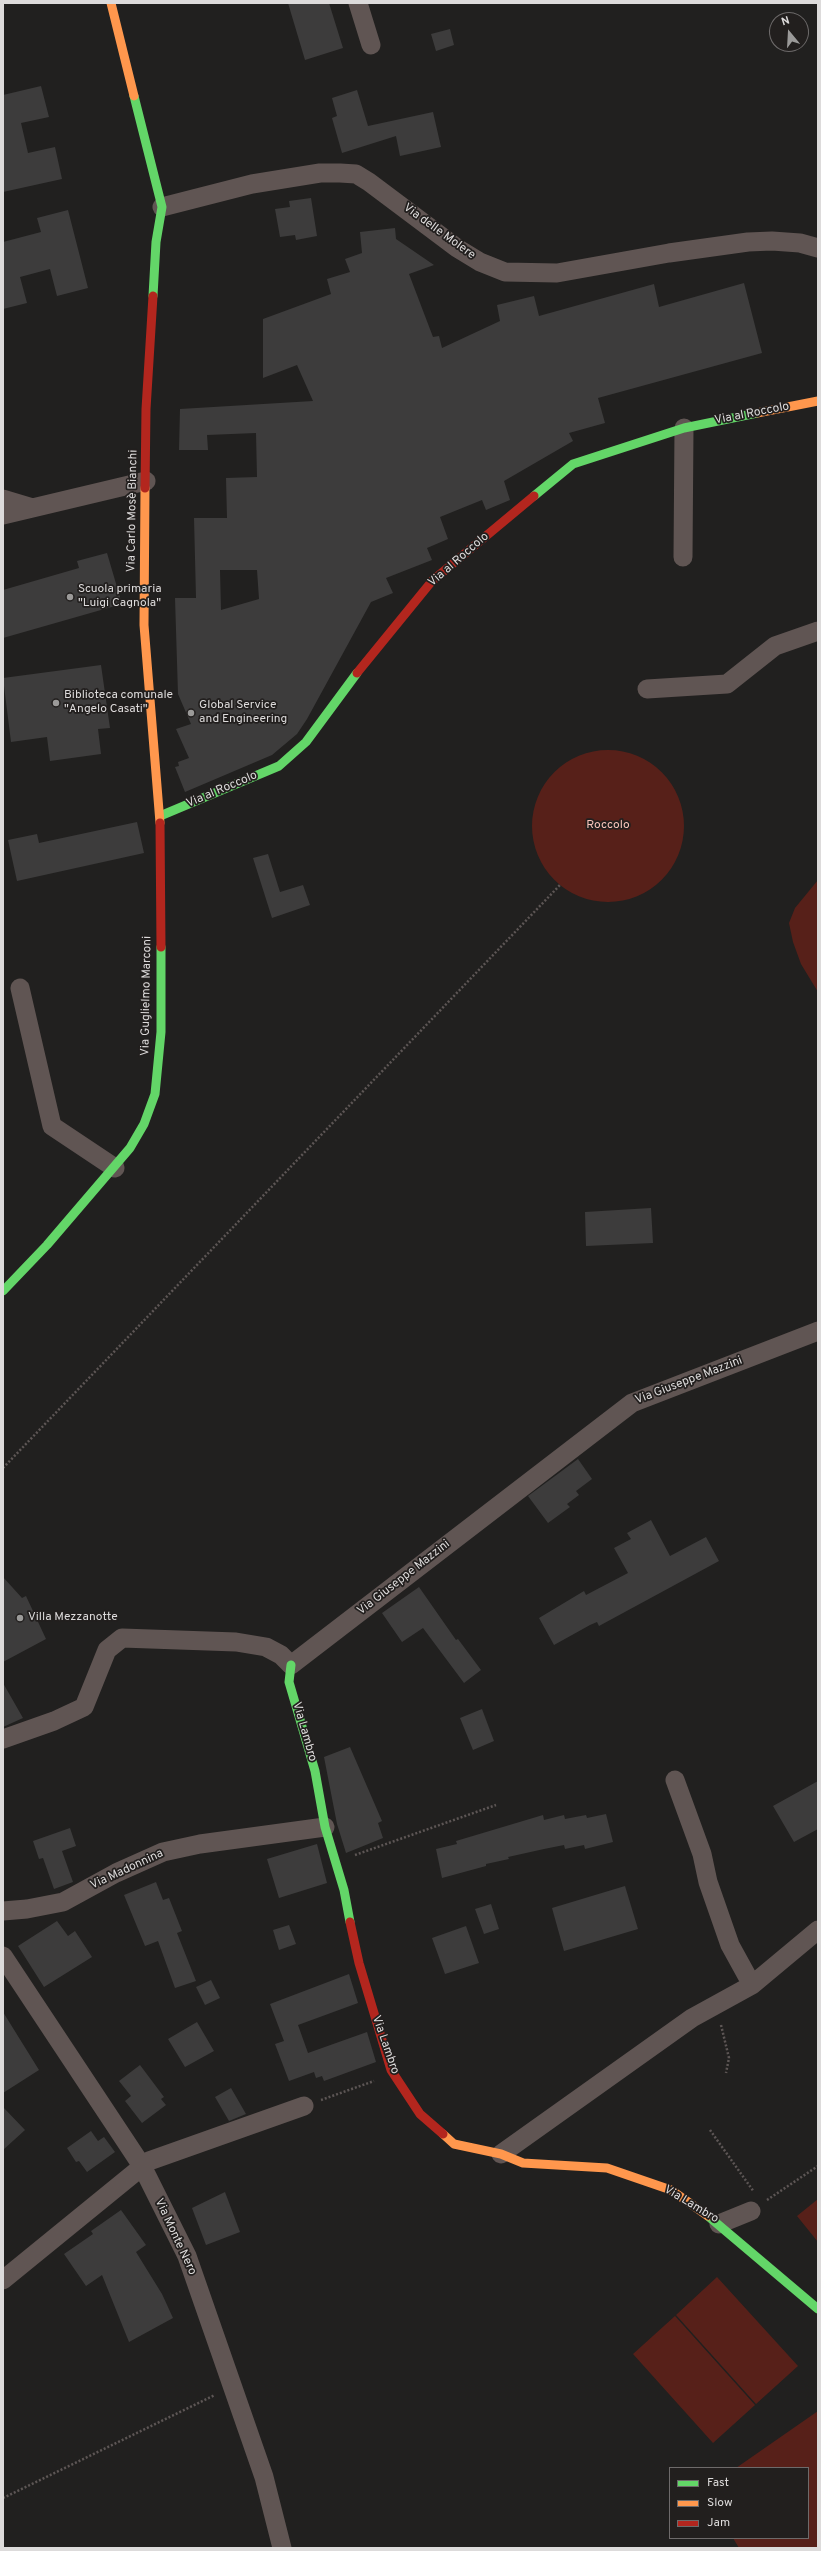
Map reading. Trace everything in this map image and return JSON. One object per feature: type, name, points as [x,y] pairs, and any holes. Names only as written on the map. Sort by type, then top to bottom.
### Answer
[{"type":"street","points":[[112,3],[162,207]]},
{"type":"street","points":[[358,3],[371,46]]},
{"type":"street","name":"Via delle Molere","points":[[162,207],[252,184],[320,173],[340,173],[356,174],[369,182],[457,248],[480,262],[505,272],[556,273],[669,252],[748,242],[772,241],[800,243],[818,248]]},
{"type":"street","name":"Via Carlo Mosè Bianchi","points":[[160,816],[144,625],[146,409],[155,250],[162,207]]},
{"type":"street","name":"Via al Roccolo","points":[[160,816],[279,766],[306,742],[353,678],[432,582],[573,464],[684,428],[818,401]]},
{"type":"street","points":[[683,557],[684,428]]},
{"type":"street","points":[[3,515],[146,481]]},
{"type":"street","points":[[3,499],[34,508]]},
{"type":"street","points":[[646,689],[727,684],[775,646],[818,631]]},
{"type":"street","name":"Via Guglielmo Marconi","points":[[3,1291],[47,1245],[115,1168],[144,1124],[155,1094],[161,1032],[160,816]]},
{"type":"street","points":[[20,988],[52,1126],[115,1168]]},
{"type":"street","name":"Via Giuseppe Mazzini","points":[[290,1665],[632,1403],[818,1331]]},
{"type":"street","points":[[3,1739],[54,1721],[84,1707],[107,1650],[122,1638],[236,1642],[266,1647],[281,1655],[290,1665]]},
{"type":"street","name":"Via Lambro","points":[[290,1665],[289,1682],[315,1771],[325,1827],[336,1861],[359,1963],[394,2074],[420,2114],[454,2144],[501,2154],[523,2163],[607,2168],[671,2190],[719,2224],[756,2207]]},
{"type":"street","points":[[674,1780],[702,1854],[708,1882],[730,1945],[752,1985]]},
{"type":"street","name":"Via Madonnina","points":[[3,1911],[27,1909],[63,1902],[116,1873],[163,1852],[200,1844],[325,1827]]},
{"type":"street","points":[[501,2154],[692,2018],[752,1985],[818,1930]]},
{"type":"street","name":"Via Monte Nero","points":[[3,1956],[142,2166],[187,2256],[264,2477],[282,2548]]},
{"type":"street","points":[[3,2280],[149,2161],[304,2106]]},
{"type":"street","points":[[719,2224],[818,2309]]},
{"type":"path","points":[[3,1468],[560,885]]},
{"type":"path","points":[[336,1861],[496,1804]]},
{"type":"path","points":[[720,2023],[729,2058],[726,2073]]},
{"type":"path","points":[[304,2106],[394,2074]]},
{"type":"path","points":[[710,2130],[756,2207],[818,2166]]},
{"type":"path","points":[[3,2498],[233,2386]]},
{"type":"green space","name":"Roccolo","points":[[608,750],[637,756],[644,759],[662,772],[675,790],[678,797],[684,826],[678,855],[675,862],[662,880],[644,893],[637,896],[608,902],[579,896],[572,893],[554,880],[541,862],[538,855],[532,826],[538,797],[541,790],[554,772],[572,759],[579,756]]},
{"type":"green space","points":[[818,880],[818,992],[801,964],[793,942],[789,923],[795,908]]},
{"type":"green space","points":[[818,2199],[818,2242],[797,2216]]},
{"type":"green space","points":[[717,2277],[798,2366],[756,2404],[676,2315]]},
{"type":"green space","points":[[675,2316],[755,2405],[713,2443],[633,2354]]},
{"type":"green space","points":[[818,2411],[818,2548],[739,2548],[734,2539],[809,2539],[809,2467],[737,2467]]},
{"type":"building","points":[[288,3],[329,3],[343,48],[305,60]]},
{"type":"building","points":[[450,29],[454,45],[436,51],[431,34]]},
{"type":"building","points":[[41,86],[49,117],[21,123],[28,153],[55,147],[62,179],[3,192],[3,95]]},
{"type":"building","points":[[357,90],[368,126],[433,112],[441,147],[400,156],[396,136],[342,153],[332,118],[337,116],[332,98]]},
{"type":"building","points":[[311,198],[317,236],[296,240],[295,235],[280,237],[275,209],[290,207],[289,201]]},
{"type":"building","points":[[68,210],[88,288],[57,296],[50,269],[20,277],[27,303],[3,309],[3,242],[41,232],[37,218]]},
{"type":"building","points":[[395,228],[396,239],[434,265],[409,274],[433,337],[439,336],[442,348],[500,321],[497,305],[534,296],[539,316],[654,284],[659,307],[744,283],[762,353],[598,398],[605,423],[569,433],[573,441],[504,481],[510,500],[486,510],[482,500],[440,517],[448,539],[427,548],[432,560],[386,578],[393,593],[371,602],[307,719],[297,734],[272,755],[185,792],[175,767],[179,766],[178,762],[189,758],[176,729],[191,724],[178,694],[175,598],[196,598],[194,518],[227,518],[226,478],[257,477],[256,433],[207,435],[208,450],[179,450],[180,409],[313,401],[297,365],[263,378],[263,319],[331,294],[327,279],[350,272],[345,259],[362,253],[360,232]],"holes":[[[220,570],[257,570],[259,599],[221,610]]]},
{"type":"building","name":"Scuola primaria \"Luigi Cagnola\"","points":[[107,553],[122,604],[3,638],[3,590],[79,568],[77,561]]},
{"type":"building","name":"Biblioteca comunale \"Angelo Casati\"","points":[[101,665],[110,728],[98,729],[101,754],[50,761],[47,737],[11,742],[3,678]]},
{"type":"building","points":[[137,822],[144,853],[17,881],[8,840],[37,834],[39,843]]},
{"type":"building","points":[[268,854],[280,892],[303,885],[310,905],[272,918],[253,858]]},
{"type":"building","points":[[651,1208],[653,1243],[586,1246],[585,1212]]},
{"type":"building","points":[[578,1459],[592,1479],[576,1491],[579,1495],[567,1504],[570,1507],[548,1523],[528,1496]]},
{"type":"building","points":[[651,1520],[670,1556],[706,1537],[719,1561],[599,1626],[597,1622],[554,1645],[539,1618],[584,1591],[586,1595],[628,1573],[614,1548],[631,1539],[627,1533]]},
{"type":"building","name":"Villa Mezzanotte","points":[[3,1577],[22,1598],[26,1596],[46,1639],[3,1662]]},
{"type":"building","points":[[419,1587],[456,1640],[458,1639],[481,1670],[464,1683],[423,1628],[402,1642],[382,1613]]},
{"type":"building","points":[[3,1683],[23,1718],[3,1727]]},
{"type":"building","points":[[482,1709],[494,1741],[473,1750],[460,1718]]},
{"type":"building","points":[[350,1747],[382,1821],[378,1823],[383,1838],[346,1853],[337,1824],[324,1757]]},
{"type":"building","points":[[818,1781],[818,1829],[794,1842],[773,1806]]},
{"type":"building","points":[[606,1814],[613,1842],[585,1849],[584,1845],[565,1849],[564,1845],[544,1849],[508,1857],[509,1859],[486,1864],[486,1866],[442,1878],[436,1849],[457,1844],[456,1841],[543,1815],[544,1820],[564,1815],[565,1819],[586,1815],[587,1818]]},
{"type":"building","points":[[70,1828],[76,1846],[62,1851],[73,1882],[54,1889],[43,1858],[39,1859],[33,1841]]},
{"type":"building","points":[[317,1844],[327,1883],[279,1898],[267,1859]]},
{"type":"building","points":[[156,1882],[163,1900],[169,1898],[182,1931],[177,1933],[196,1981],[175,1988],[158,1941],[145,1946],[124,1895]]},
{"type":"building","points":[[625,1886],[638,1929],[564,1951],[552,1908]]},
{"type":"building","points":[[491,1904],[499,1929],[484,1934],[475,1909]]},
{"type":"building","points":[[57,1921],[68,1936],[75,1931],[92,1957],[44,1987],[18,1946]]},
{"type":"building","points":[[289,1925],[296,1944],[279,1950],[273,1930]]},
{"type":"building","points":[[466,1926],[479,1963],[445,1974],[432,1938]]},
{"type":"building","points":[[349,1974],[358,2003],[298,2025],[308,2053],[367,2032],[376,2062],[324,2081],[322,2076],[316,2078],[314,2072],[289,2081],[275,2044],[284,2041],[270,2004]]},
{"type":"building","points":[[211,1980],[220,1998],[205,2005],[196,1987]]},
{"type":"building","points":[[3,2012],[39,2070],[3,2093]]},
{"type":"building","points":[[197,2022],[214,2051],[185,2067],[168,2039]]},
{"type":"building","points":[[140,2065],[164,2097],[161,2099],[166,2105],[142,2123],[125,2101],[131,2096],[119,2081]]},
{"type":"building","points":[[231,2088],[246,2114],[229,2121],[215,2097]]},
{"type":"building","points":[[3,2107],[25,2130],[3,2150]]},
{"type":"building","points":[[91,2131],[98,2141],[104,2137],[115,2152],[87,2172],[79,2161],[76,2162],[67,2148]]},
{"type":"building","points":[[225,2192],[240,2232],[206,2245],[192,2208]]},
{"type":"building","points":[[121,2210],[146,2245],[136,2252],[162,2294],[173,2318],[129,2342],[102,2275],[86,2286],[64,2254],[93,2234],[91,2231]]},
{"type":"traffic: fast","points":[[134,96],[162,207],[156,242],[153,296]]},
{"type":"traffic: fast","points":[[534,496],[573,464],[684,428],[757,413]]},
{"type":"traffic: fast","points":[[160,816],[279,766],[306,742],[357,673]]},
{"type":"traffic: fast","points":[[3,1291],[47,1245],[130,1148],[144,1124],[155,1094],[161,1032],[161,947]]},
{"type":"traffic: fast","points":[[291,1665],[289,1682],[315,1771],[325,1827],[344,1890],[350,1922]]},
{"type":"traffic: fast","points":[[708,2216],[818,2309]]},
{"type":"traffic: slow","points":[[111,3],[134,96]]},
{"type":"traffic: slow","points":[[757,413],[818,401]]},
{"type":"traffic: slow","points":[[145,488],[144,625],[160,823]]},
{"type":"traffic: slow","points":[[443,2134],[454,2144],[501,2154],[523,2163],[607,2168],[671,2190],[708,2216]]},
{"type":"traffic: jam","points":[[145,488],[146,409],[153,296]]},
{"type":"traffic: jam","points":[[357,673],[432,581],[534,496]]},
{"type":"traffic: jam","points":[[160,823],[161,947]]},
{"type":"traffic: jam","points":[[350,1922],[359,1963],[391,2070],[420,2114],[443,2134]]},
{"type":"place","name":"Scuola primaria \"Luigi Cagnola\"","points":[[70,597]]},
{"type":"place","name":"Biblioteca comunale \"Angelo Casati\"","points":[[56,703]]},
{"type":"place","name":"Global Service and Engineering","points":[[191,713]]},
{"type":"place","name":"Villa Mezzanotte","points":[[20,1618]]}]
